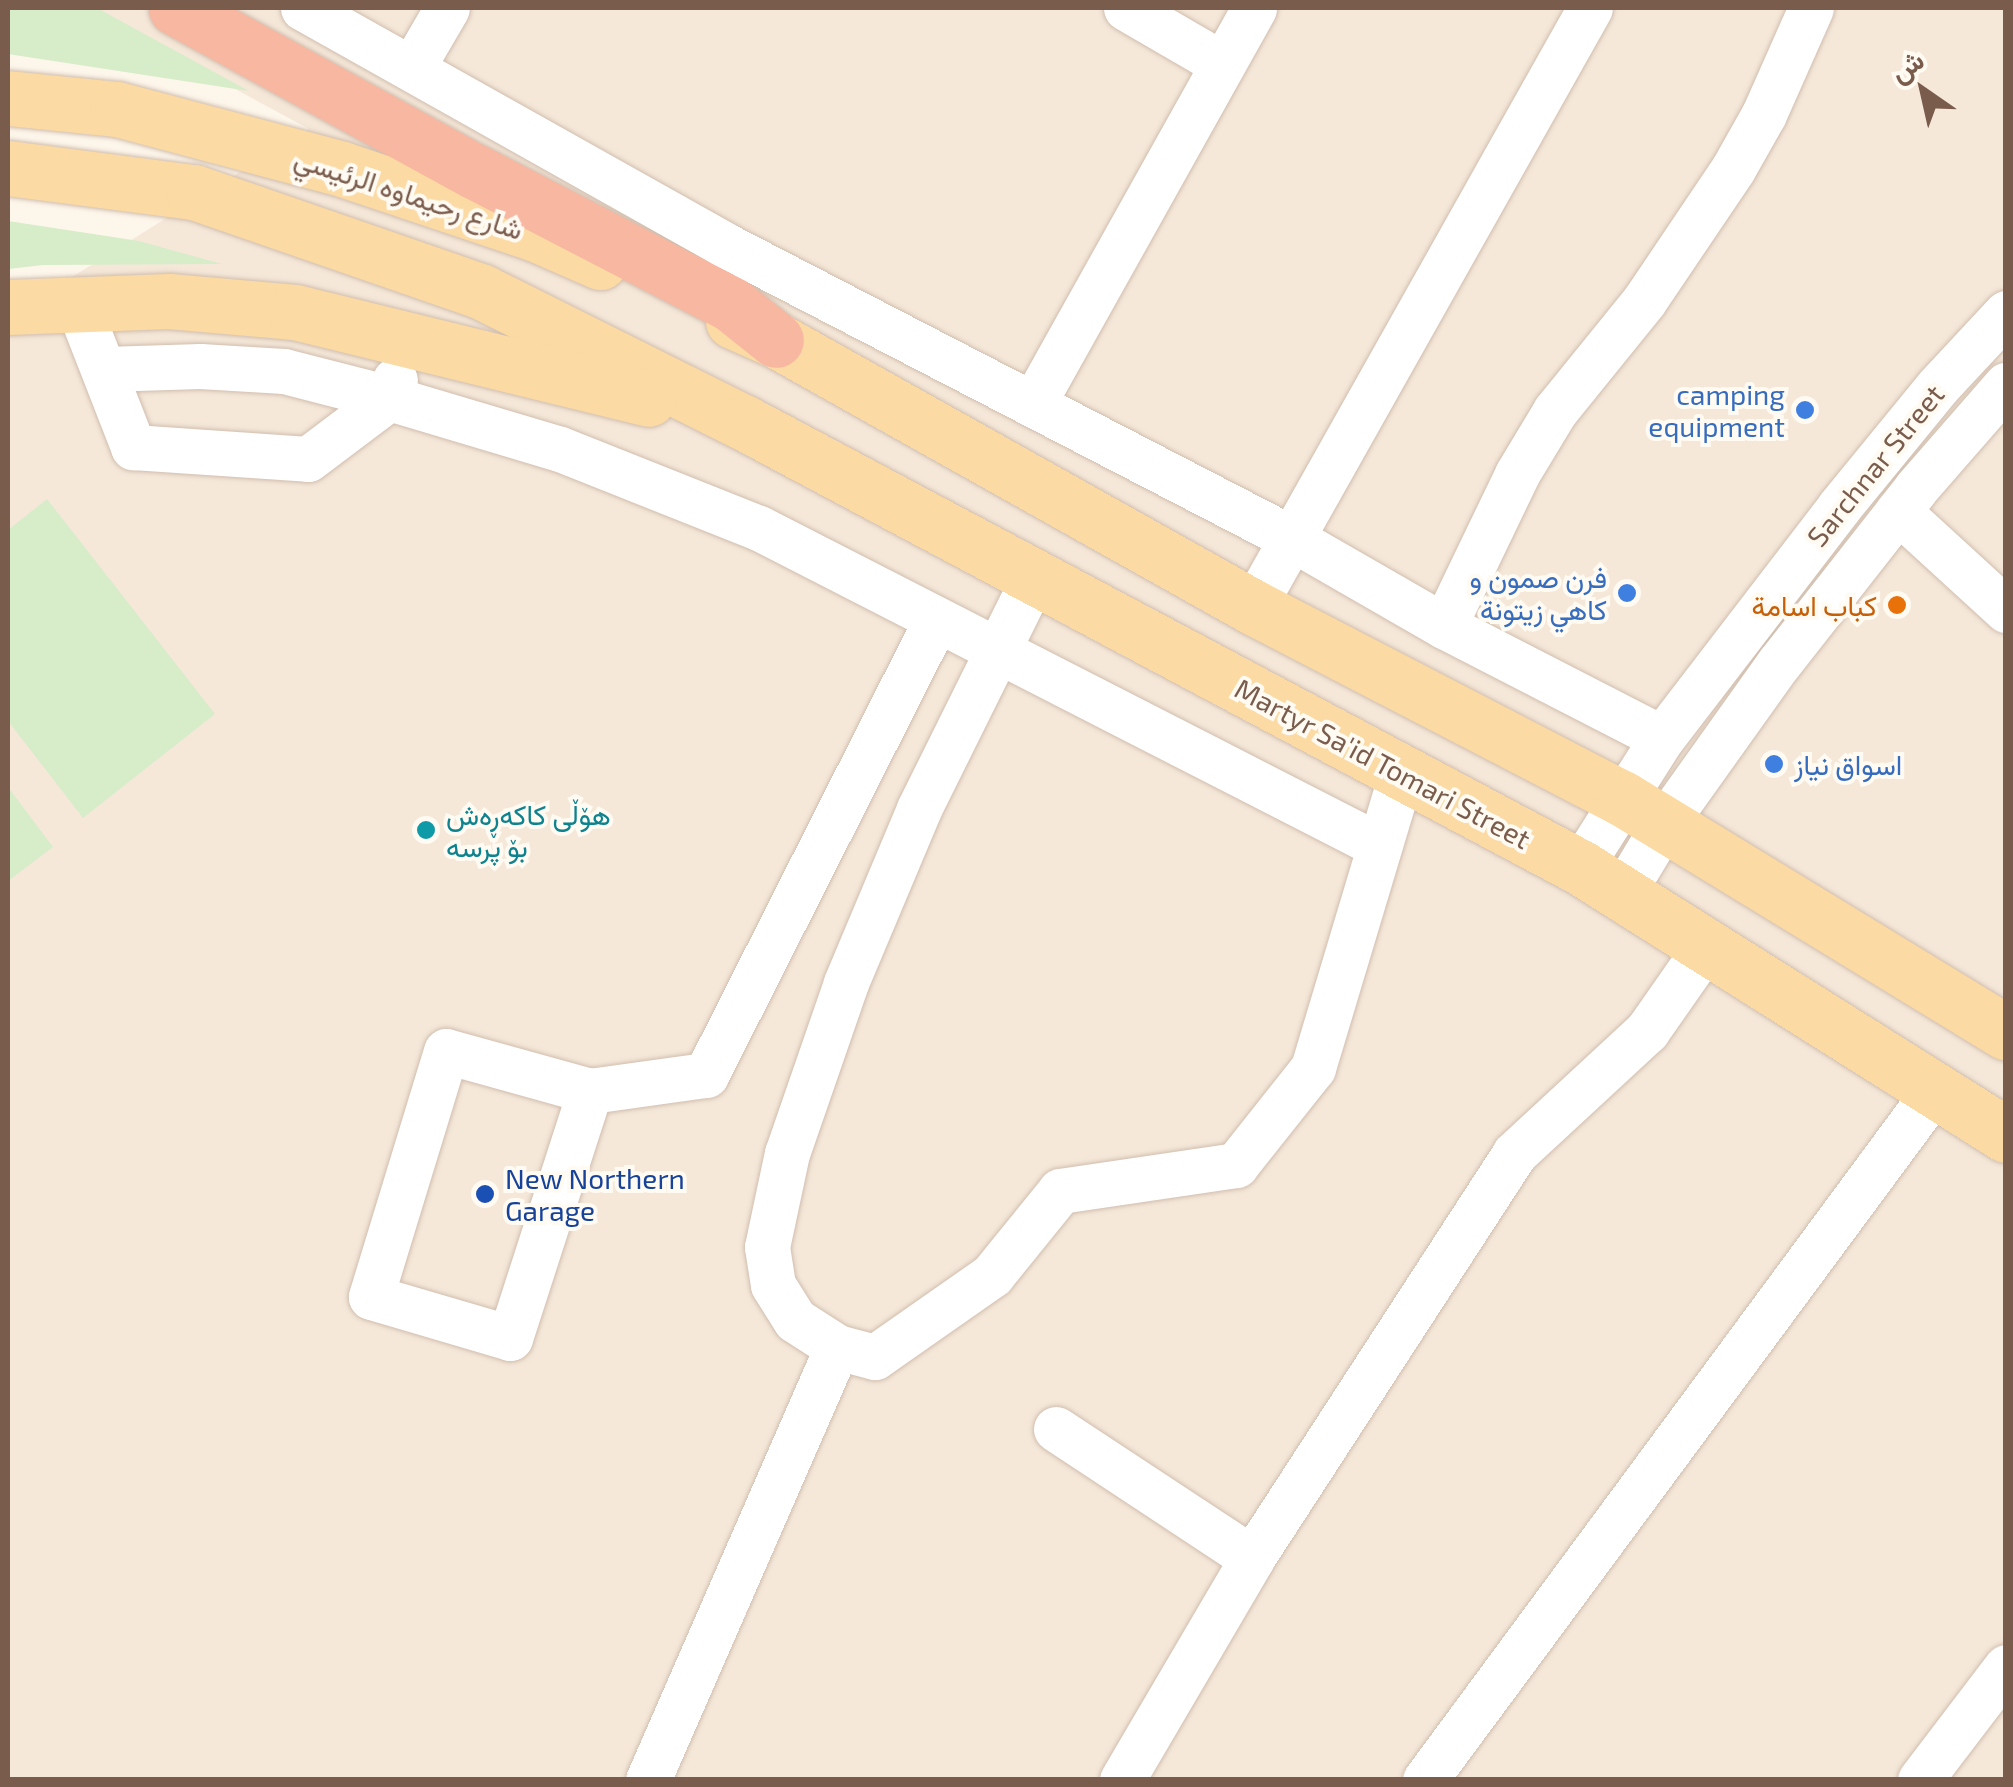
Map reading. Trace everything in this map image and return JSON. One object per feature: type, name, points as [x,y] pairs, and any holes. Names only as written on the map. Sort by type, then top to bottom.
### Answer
[{"type":"highway","points":[[176,8],[474,172],[732,305],[776,340]]},
{"type":"main road","name":"شارع رحيماوه الرئيسي","points":[[16,99],[118,109],[342,169],[536,234],[776,340]]},
{"type":"main road","points":[[8,168],[194,192],[482,292],[744,422]]},
{"type":"main road","points":[[8,307],[78,303],[233,304],[294,312],[744,422]]},
{"type":"main road","points":[[776,340],[1253,606],[1643,811],[2003,1027]]},
{"type":"main road","name":"Martyr Sa'id Tomari Street","points":[[744,422],[1601,880],[2006,1135]]},
{"type":"street","points":[[303,8],[723,244],[1291,538],[1444,626],[1662,738]]},
{"type":"street","points":[[412,68],[447,8]]},
{"type":"street","points":[[1126,8],[1221,63]]},
{"type":"street","points":[[1033,404],[1254,8]]},
{"type":"street","points":[[1253,606],[1590,8]]},
{"type":"street","points":[[1444,626],[1517,474],[1555,412],[1644,301],[1733,169],[1764,114],[1810,8]]},
{"type":"street","points":[[78,303],[133,446],[308,459],[389,398],[409,340]]},
{"type":"street","name":"Sarchnar Street","points":[[1643,811],[1662,738],[1840,507],[1938,386],[2006,313]]},
{"type":"street","points":[[104,369],[200,366],[284,372],[389,398],[560,449],[717,510],[1378,845]]},
{"type":"street","name":"Sarchnar Street","points":[[1601,880],[1643,811],[1779,664],[1898,511],[2006,385]]},
{"type":"street","points":[[1898,511],[2006,610]]},
{"type":"street","points":[[1033,579],[919,809],[846,983],[787,1153],[767,1247],[773,1286],[795,1320],[837,1347],[876,1357],[992,1274],[1060,1192],[1236,1165],[1314,1068],[1402,772]]},
{"type":"street","points":[[590,1091],[510,1338],[372,1297],[446,1052],[590,1091],[706,1075],[936,620]]},
{"type":"street","points":[[1122,1780],[1252,1558],[1514,1154],[1647,1031],[1706,945]]},
{"type":"street","points":[[1425,1780],[1935,1090]]},
{"type":"street","points":[[648,1780],[837,1347]]},
{"type":"street","points":[[1056,1429],[1252,1558]]},
{"type":"street","points":[[1920,1780],[2006,1667]]},
{"type":"shaded area","points":[[86,8],[2005,8],[2005,1779],[8,1780],[8,317],[309,129]]},
{"type":"green space","points":[[8,8],[97,8],[249,91],[8,54]]},
{"type":"green space","points":[[8,221],[139,241],[222,264],[43,265],[8,269]]},
{"type":"green space","points":[[47,499],[215,714],[83,818],[8,721],[8,530]]},
{"type":"green space","points":[[8,787],[53,847],[8,881]]},
{"type":"place","name":"camping equipment","points":[[1805,410]]},
{"type":"place","name":"فرن صمون و كاهي زيتونة","points":[[1627,593]]},
{"type":"place","name":"كباب اسامة","points":[[1897,605]]},
{"type":"place","name":"اسواق نياز","points":[[1774,764]]},
{"type":"place","name":"هۆڵی کاکەڕەش بۆ پرسە","points":[[426,830]]},
{"type":"place","name":"New Northern Garage","points":[[485,1194]]}]
